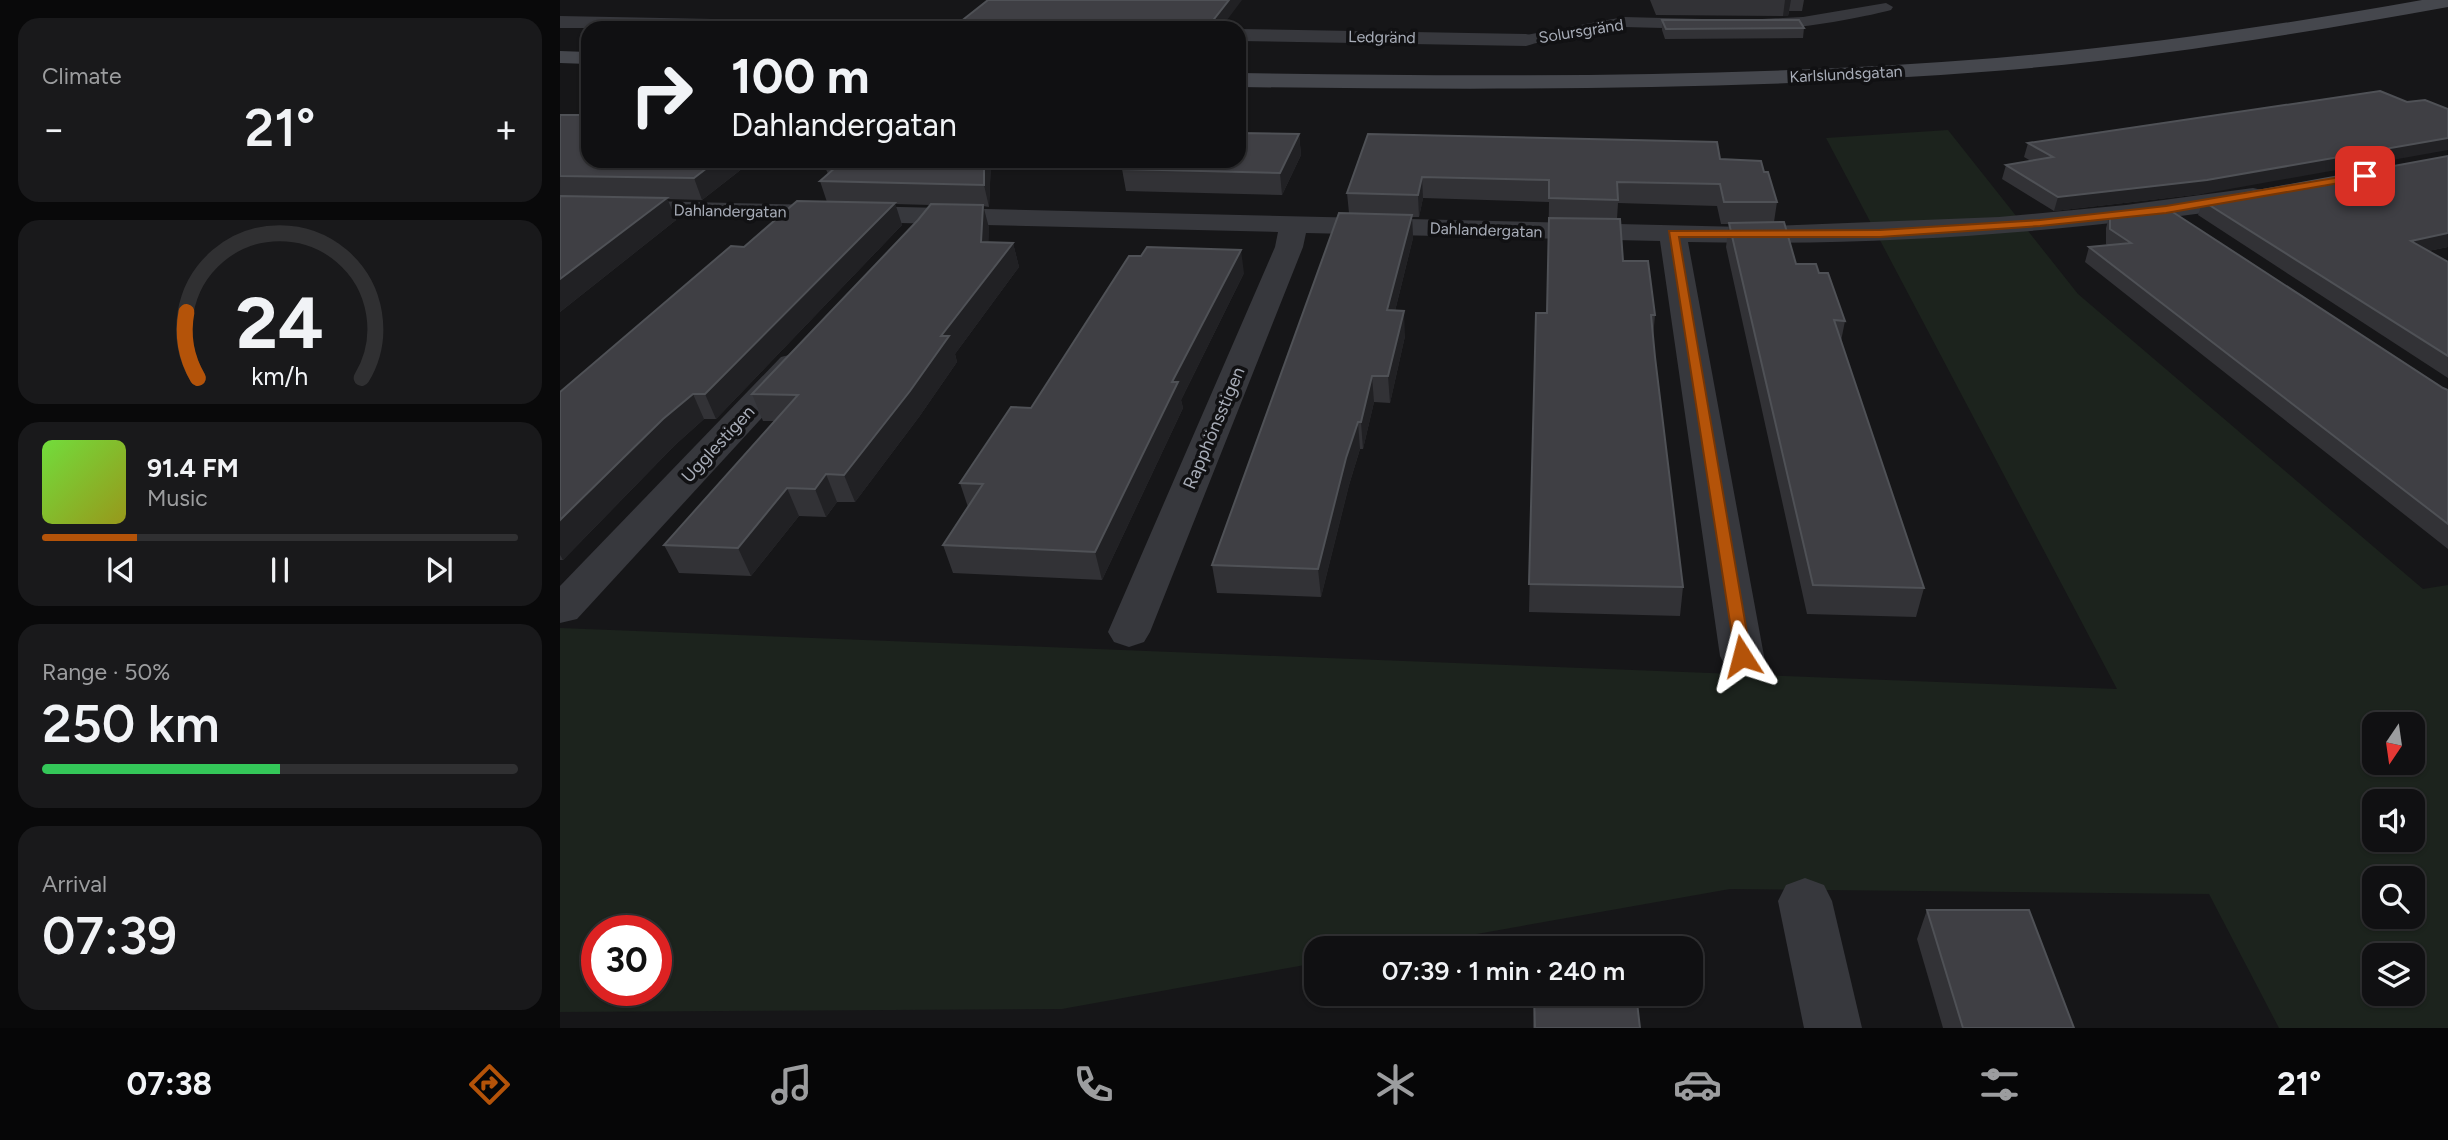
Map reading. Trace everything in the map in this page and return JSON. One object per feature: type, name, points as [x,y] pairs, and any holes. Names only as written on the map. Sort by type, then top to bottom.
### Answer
[{"type":"main road","name":"Karlslundsgatan","points":[[1246,80],[1624,83],[1865,73],[2136,51],[2262,34],[2441,2]]},
{"type":"main road","points":[[560,57],[581,58]]},
{"type":"main road","points":[[560,69],[581,70]]},
{"type":"street","points":[[798,21],[820,7]]},
{"type":"street","points":[[560,22],[581,22]]},
{"type":"street","name":"Ledgränd","points":[[1246,35],[1525,40]]},
{"type":"street","name":"Dahlandergatan","points":[[564,210],[1673,234],[1880,233],[2036,223],[2166,210],[2273,193]]},
{"type":"street","points":[[2166,210],[2204,234]]},
{"type":"street","points":[[904,246],[928,216]]},
{"type":"street","name":"Rapphönsstigen","points":[[1129,632],[1289,247],[1294,224]]},
{"type":"street","points":[[1673,234],[1742,656]]},
{"type":"street","name":"Ugglestigen","points":[[562,609],[818,337]]},
{"type":"street","points":[[1805,901],[1833,1028]]},
{"type":"lane","points":[[1750,24],[1803,22],[1886,7]]},
{"type":"lane","name":"Solursgränd","points":[[1525,40],[1624,22],[1712,24]]},
{"type":"shaded area","points":[[1948,130],[2078,294],[2423,589],[2448,585],[2448,1028],[2279,1028],[2209,894],[1730,889],[1466,936],[1304,936],[1304,965],[1062,1009],[560,1012],[560,628],[2117,689],[1826,138]]},
{"type":"building","points":[[988,0],[1229,0],[1212,21],[961,21]]},
{"type":"building","points":[[1662,20],[1799,20],[1804,28],[1666,29]]},
{"type":"building","points":[[2380,91],[2407,102],[2425,100],[2448,109],[2448,138],[2207,180],[2058,197],[2006,165],[2053,157],[2028,143]]},
{"type":"building","points":[[560,115],[581,115],[581,168],[707,168],[694,178],[560,176]]},
{"type":"building","points":[[1246,133],[1299,134],[1280,173],[1122,169],[1246,168]]},
{"type":"building","points":[[1368,134],[1717,142],[1720,159],[1761,161],[1764,172],[1768,172],[1777,202],[1724,202],[1720,184],[1617,182],[1618,200],[1549,198],[1549,180],[1422,177],[1418,195],[1347,193]]},
{"type":"building","points":[[2448,156],[2448,233],[2411,241],[2448,262],[2448,356],[2203,201]]},
{"type":"building","points":[[835,168],[984,168],[984,185],[820,181]]},
{"type":"building","points":[[560,196],[667,198],[560,279]]},
{"type":"building","points":[[797,201],[895,203],[705,394],[693,394],[663,419],[560,520],[560,392],[731,246],[744,247]]},
{"type":"building","points":[[931,204],[983,205],[981,242],[1013,243],[941,336],[949,336],[910,391],[844,475],[826,474],[815,489],[787,488],[738,548],[664,545],[798,395],[752,394]]},
{"type":"building","points":[[2165,207],[2448,390],[2448,524],[2089,247],[2131,243],[2110,229],[2110,213]]},
{"type":"building","points":[[1339,213],[1412,215],[1387,310],[1404,311],[1388,376],[1372,376],[1361,422],[1358,422],[1346,458],[1318,569],[1212,565]]},
{"type":"building","points":[[1549,218],[1620,219],[1623,261],[1648,261],[1655,315],[1651,315],[1655,357],[1683,587],[1529,584],[1536,313],[1547,313]]},
{"type":"building","points":[[1784,222],[1796,264],[1816,264],[1819,273],[1828,273],[1845,321],[1834,320],[1924,588],[1813,585],[1729,223]]},
{"type":"building","points":[[1147,247],[1241,250],[1172,382],[1178,382],[1095,552],[943,545],[983,484],[960,483],[1011,407],[1031,408],[1129,256],[1141,256]]},
{"type":"building","points":[[1927,910],[2029,910],[2074,1028],[1963,1028]]},
{"type":"building","points":[[1534,1006],[1637,1006],[1640,1028],[1535,1028]]},
{"type":"route","points":[[1742,656],[1673,234],[1880,233],[2040,223],[2166,210],[2365,176]]}]
